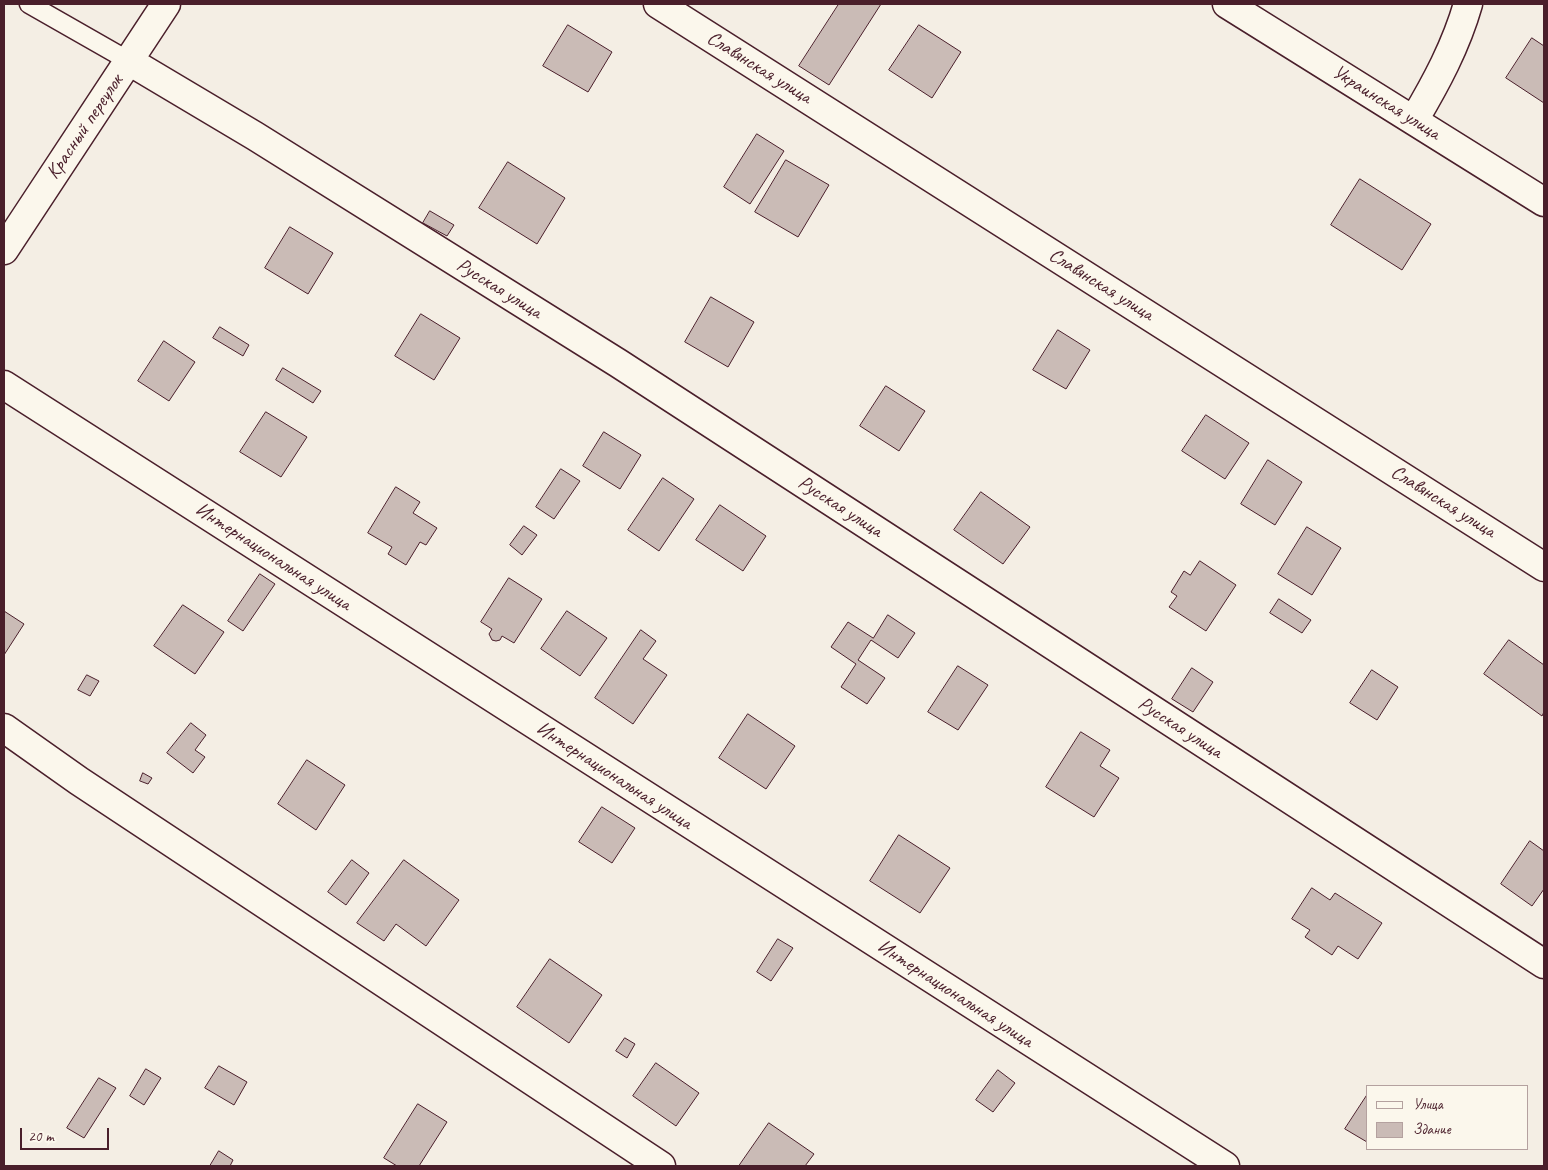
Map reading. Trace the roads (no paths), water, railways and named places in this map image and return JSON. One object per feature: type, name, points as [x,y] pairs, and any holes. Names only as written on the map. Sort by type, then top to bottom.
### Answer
[{"type":"street","name":"Красный переулок","points":[[4,250],[166,4]]},
{"type":"street","name":"Славянская улица","points":[[658,4],[1544,567]]},
{"type":"street","name":"Украинская улица","points":[[1227,4],[1544,202]]},
{"type":"street","points":[[1414,120],[1452,51],[1468,4]]},
{"type":"street","name":"Русская улица","points":[[129,61],[255,136],[609,358],[1544,964]]},
{"type":"street","name":"Интернациональная улица","points":[[4,385],[1225,1166]]},
{"type":"street","points":[[4,728],[87,787],[661,1166]]},
{"type":"lane","points":[[29,4],[129,61]]}]
